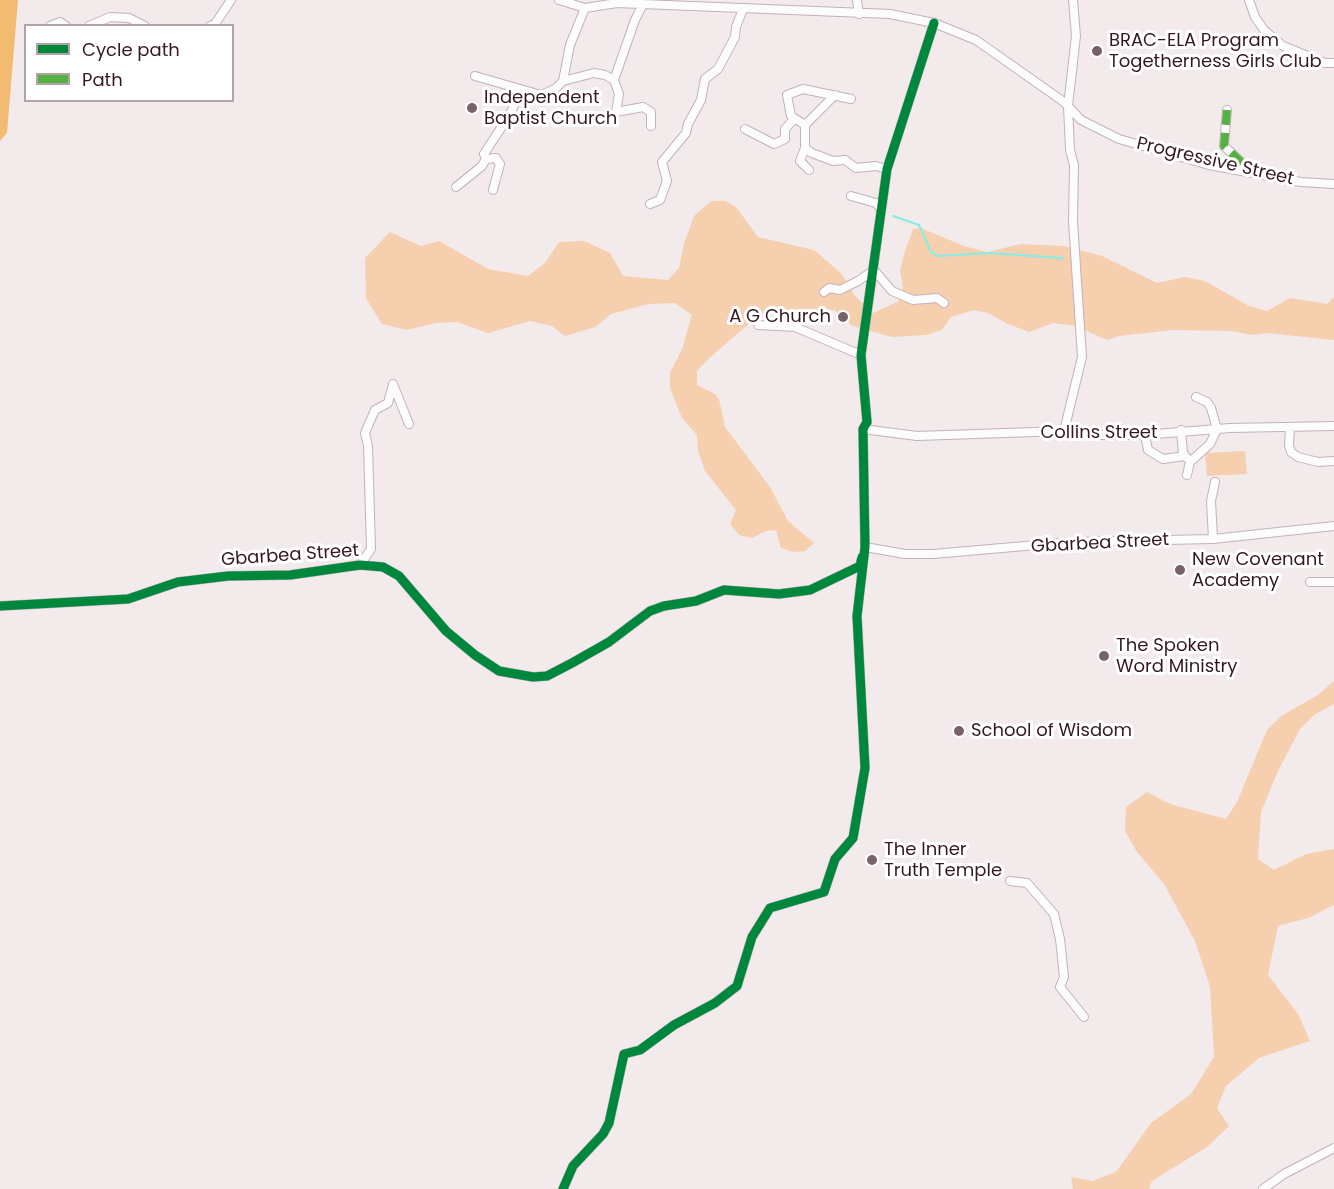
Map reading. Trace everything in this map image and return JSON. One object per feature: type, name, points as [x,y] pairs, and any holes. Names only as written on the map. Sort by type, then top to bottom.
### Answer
[{"type":"street","points":[[215,24],[231,0]]},
{"type":"street","name":"Progressive Street","points":[[559,0],[585,8],[617,3],[794,4],[859,14],[890,14],[934,23],[976,40],[1068,106],[1081,120],[1119,140],[1209,165],[1301,182],[1334,184]]},
{"type":"street","points":[[857,0],[859,14]]},
{"type":"street","points":[[1064,431],[1082,357],[1073,222],[1074,165],[1070,150],[1068,106],[1076,36],[1073,0]]},
{"type":"street","points":[[1249,0],[1255,17],[1264,30],[1283,46],[1325,63],[1334,63]]},
{"type":"street","points":[[643,4],[635,20],[615,80],[619,94],[616,112],[643,107],[651,112],[651,126]]},
{"type":"street","points":[[650,204],[660,200],[667,181],[662,162],[686,133],[688,124],[701,100],[705,79],[718,69],[735,38],[744,5]]},
{"type":"street","points":[[563,81],[570,45],[585,8]]},
{"type":"street","points":[[94,24],[110,17],[129,18],[141,24]]},
{"type":"street","points":[[563,1189],[573,1167],[599,1140],[609,1123],[624,1054],[640,1050],[674,1025],[715,1003],[736,986],[752,937],[770,908],[824,892],[835,860],[853,838],[866,768],[858,626],[864,549],[863,429],[867,422],[861,355],[887,170],[934,23]]},
{"type":"street","points":[[475,76],[507,84],[527,93],[541,95],[555,89],[563,81],[594,73],[615,80]]},
{"type":"street","points":[[805,125],[794,119],[787,94],[803,89],[851,99]]},
{"type":"street","points":[[486,159],[484,154],[510,114],[518,97],[527,93]]},
{"type":"street","points":[[809,170],[800,161],[806,148],[805,125],[835,95]]},
{"type":"street","points":[[1227,110],[1224,146],[1253,173]]},
{"type":"street","points":[[745,129],[774,144],[785,138],[784,129],[794,119]]},
{"type":"street","points":[[806,148],[833,161],[845,160],[856,168],[876,166],[887,170]]},
{"type":"street","points":[[456,187],[477,171],[486,159],[496,158],[500,164],[493,190]]},
{"type":"street","points":[[851,196],[876,203],[882,210]]},
{"type":"street","points":[[824,292],[829,288],[840,290],[874,270]]},
{"type":"street","points":[[874,270],[892,291],[913,300],[937,298],[944,303]]},
{"type":"street","points":[[758,325],[795,327],[861,355]]},
{"type":"street","points":[[360,566],[371,549],[368,446],[365,433],[375,410],[388,403],[393,384],[409,424]]},
{"type":"street","points":[[1145,435],[1148,450],[1163,459],[1188,459],[1210,444],[1217,429],[1211,408],[1207,402],[1196,397]]},
{"type":"street","name":"Collins Street","points":[[863,429],[917,436],[1064,431],[1088,435],[1145,435],[1181,430],[1334,426]]},
{"type":"street","points":[[1290,427],[1289,445],[1298,458],[1334,461]]},
{"type":"street","points":[[1181,430],[1180,438],[1188,459],[1187,475]]},
{"type":"street","points":[[1213,539],[1211,501],[1215,482]]},
{"type":"street","name":"Gbarbea Street","points":[[0,606],[129,599],[178,582],[228,576],[290,575],[360,566],[383,567],[399,576],[446,631],[491,666],[499,671],[533,677],[547,676],[572,663],[609,642],[650,611],[664,606],[696,601],[724,590],[778,594],[810,590],[860,566],[864,549],[933,555],[1071,542],[1213,539],[1334,526]]},
{"type":"street","points":[[1310,582],[1334,582]]},
{"type":"street","points":[[1010,881],[1027,883],[1054,914],[1064,976],[1060,987],[1084,1017]]},
{"type":"street","points":[[1263,1189],[1284,1174],[1334,1148]]},
{"type":"shaded area","points":[[0,0],[18,0],[7,133],[0,141]]},
{"type":"shaded area","points":[[711,201],[725,201],[736,207],[758,237],[814,250],[842,274],[855,296],[873,313],[899,301],[903,288],[900,270],[905,251],[913,229],[921,228],[964,246],[987,252],[1021,244],[1064,246],[1102,256],[1157,283],[1185,277],[1205,281],[1249,306],[1267,311],[1290,298],[1327,304],[1334,297],[1334,340],[1267,333],[1252,335],[1232,331],[1172,330],[1119,336],[1107,340],[1076,326],[1053,323],[1029,332],[988,313],[974,310],[951,317],[942,330],[926,335],[892,337],[853,326],[834,310],[799,315],[772,311],[746,326],[705,362],[697,371],[697,385],[715,394],[719,399],[725,427],[770,487],[788,521],[814,543],[805,551],[793,552],[781,548],[776,530],[766,531],[752,538],[739,535],[730,524],[736,510],[705,471],[698,451],[697,435],[682,418],[670,388],[670,373],[682,349],[692,315],[675,303],[649,304],[611,314],[595,327],[565,336],[552,326],[530,321],[488,333],[457,322],[435,323],[407,330],[382,324],[366,298],[365,258],[390,232],[421,246],[439,241],[488,269],[528,276],[545,263],[559,242],[584,241],[610,253],[623,276],[668,280],[679,268],[684,244],[694,216]]},
{"type":"shaded area","points":[[1245,451],[1247,474],[1207,476],[1205,453]]},
{"type":"shaded area","points":[[1334,681],[1334,704],[1314,715],[1300,729],[1278,771],[1261,812],[1258,859],[1274,870],[1306,854],[1334,849],[1334,905],[1308,918],[1278,926],[1268,975],[1298,1014],[1310,1041],[1259,1058],[1226,1086],[1217,1108],[1229,1126],[1207,1147],[1152,1181],[1149,1189],[1073,1189],[1071,1177],[1092,1181],[1116,1172],[1151,1123],[1191,1094],[1214,1057],[1210,987],[1195,941],[1164,884],[1137,852],[1125,831],[1126,807],[1147,792],[1170,804],[1226,819],[1237,802],[1267,730],[1281,716],[1318,695]]},
{"type":"waterway","points":[[893,216],[919,225],[931,252],[938,256],[989,253],[1063,258]]},
{"type":"marked path","points":[[1227,110],[1224,146],[1253,173]]},
{"type":"cycle path","points":[[563,1189],[573,1166],[603,1134],[609,1123],[624,1054],[640,1050],[674,1025],[715,1003],[737,986],[752,937],[770,908],[824,892],[835,859],[853,838],[865,768],[857,616],[865,547],[863,429],[867,422],[861,355],[887,169],[934,23]]},
{"type":"cycle path","points":[[0,606],[128,599],[178,582],[228,576],[290,575],[360,565],[383,567],[399,576],[446,631],[475,655],[499,671],[533,677],[547,676],[572,663],[609,642],[650,611],[664,606],[696,601],[724,590],[779,594],[810,590],[860,566],[862,557]]},
{"type":"place","name":"BRAC-ELA Program Togetherness Girls Club","points":[[1097,51]]},
{"type":"place","name":"Independent Baptist Church","points":[[472,108]]},
{"type":"place","name":"A G Church","points":[[843,317]]},
{"type":"place","name":"New Covenant Academy","points":[[1180,570]]},
{"type":"place","name":"The Spoken Word Ministry","points":[[1104,656]]},
{"type":"place","name":"School of Wisdom","points":[[959,731]]},
{"type":"place","name":"The Inner Truth Temple","points":[[872,860]]}]
